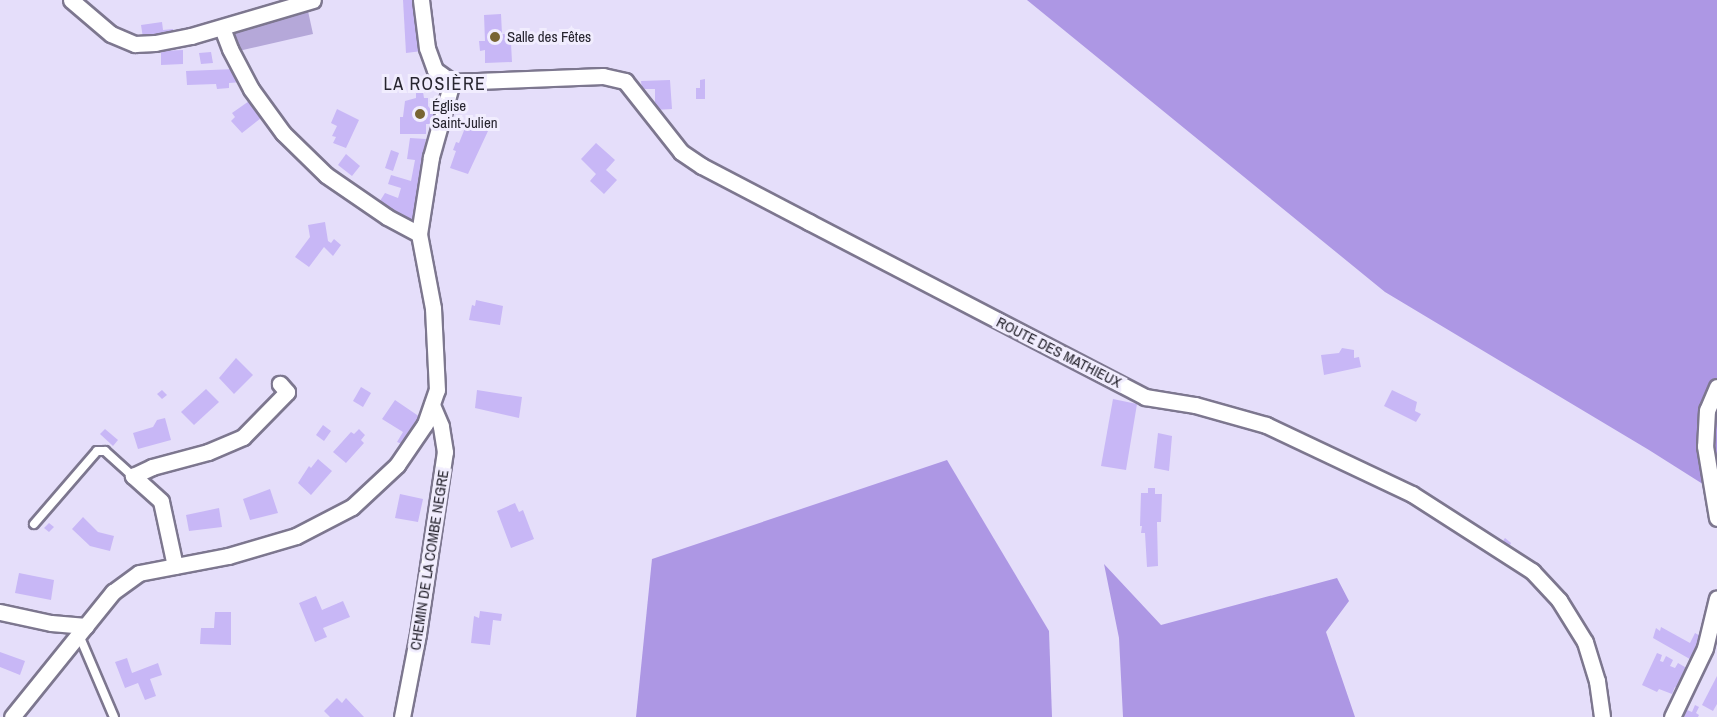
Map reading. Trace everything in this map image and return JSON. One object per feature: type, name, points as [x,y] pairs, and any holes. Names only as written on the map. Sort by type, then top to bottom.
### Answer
[{"type":"street","points":[[71,0],[111,34],[135,44],[155,43],[222,27],[313,0]]},
{"type":"street","points":[[12,717],[113,592],[139,573],[228,556],[296,536],[351,507],[397,465],[425,424],[437,390],[434,308],[419,234],[431,157],[452,82],[435,70],[421,0]]},
{"type":"street","points":[[222,27],[230,49],[251,88],[283,133],[326,175],[387,217],[419,234]]},
{"type":"street","name":"ROUTE DES MATHIEUX","points":[[452,82],[603,76],[625,81],[681,152],[809,222],[1145,397],[1195,405],[1266,425],[1412,494],[1533,571],[1559,600],[1585,642],[1597,681],[1602,717]]},
{"type":"street","points":[[175,566],[161,501],[133,476],[152,467],[208,452],[243,437],[287,392],[280,384]]},
{"type":"street","points":[[1717,387],[1707,410],[1705,428],[1705,446],[1717,518]]},
{"type":"street","name":"CHEMIN DE LA COMBE NEGRE","points":[[402,717],[418,634],[445,452],[441,426],[432,405]]},
{"type":"street","points":[[1672,717],[1706,648],[1717,598]]},
{"type":"street","points":[[0,612],[83,630]]},
{"type":"lane","points":[[34,524],[97,451],[105,451],[133,476]]},
{"type":"lane","points":[[83,630],[114,717]]},
{"type":"shaded area","points":[[1027,0],[1717,0],[1717,493],[1385,292]]},
{"type":"shaded area","points":[[308,11],[313,34],[234,52],[228,32]]},
{"type":"shaded area","points":[[947,460],[1049,631],[1052,717],[636,717],[652,559]]},
{"type":"shaded area","points":[[1104,564],[1161,625],[1337,578],[1349,601],[1326,632],[1355,717],[1123,717],[1119,638]]},
{"type":"building","points":[[403,0],[417,0],[422,51],[406,53]]},
{"type":"building","name":"Salle des Fêtes","points":[[501,14],[502,34],[506,34],[506,43],[511,43],[512,62],[485,63],[485,50],[480,51],[479,41],[485,41],[484,15]]},
{"type":"building","points":[[162,22],[163,30],[173,29],[174,34],[143,38],[141,25]]},
{"type":"building","points":[[183,50],[183,64],[161,65],[161,51]]},
{"type":"building","points":[[211,52],[213,63],[201,64],[199,53]]},
{"type":"building","points":[[235,69],[242,82],[229,83],[229,88],[217,89],[216,84],[187,85],[186,71]]},
{"type":"building","points":[[705,79],[705,99],[696,99],[696,88],[700,88],[700,80]]},
{"type":"building","points":[[670,80],[672,109],[655,110],[655,89],[642,89],[641,81]]},
{"type":"building","name":"Église Saint-Julien","points":[[423,92],[424,98],[428,98],[428,106],[431,110],[435,110],[435,124],[426,124],[426,134],[400,134],[400,117],[403,117],[405,101],[416,98],[416,93]]},
{"type":"building","points":[[252,99],[265,115],[242,133],[231,121],[235,117],[232,113]]},
{"type":"building","points":[[337,109],[359,120],[346,148],[333,143],[336,137],[332,136],[337,126],[331,123]]},
{"type":"building","points":[[467,123],[488,131],[468,174],[450,168],[456,151],[453,150],[456,142],[459,143]]},
{"type":"building","points":[[410,138],[426,139],[413,223],[376,207],[385,193],[398,198],[401,188],[388,184],[391,175],[411,181],[415,160],[407,159]]},
{"type":"building","points":[[596,143],[615,160],[606,170],[617,180],[604,194],[590,181],[596,174],[581,159]]},
{"type":"building","points":[[391,150],[399,153],[393,171],[385,168]]},
{"type":"building","points":[[346,154],[360,166],[352,176],[338,165]]},
{"type":"building","points":[[325,222],[328,241],[331,243],[334,239],[341,245],[333,256],[324,247],[309,267],[295,257],[310,237],[308,225]]},
{"type":"building","points":[[476,300],[503,306],[500,325],[469,320],[472,305],[475,306]]},
{"type":"building","points":[[1342,348],[1354,350],[1354,358],[1359,357],[1361,367],[1324,375],[1321,355],[1339,353]]},
{"type":"building","points":[[236,358],[253,375],[234,394],[219,378]]},
{"type":"building","points":[[361,387],[371,393],[363,407],[353,401]]},
{"type":"building","points":[[206,389],[219,402],[194,425],[181,412]]},
{"type":"building","points":[[162,390],[167,395],[162,399],[157,394]]},
{"type":"building","points":[[477,390],[522,397],[519,418],[475,408]]},
{"type":"building","points":[[1392,390],[1417,402],[1415,411],[1421,414],[1416,422],[1384,406]]},
{"type":"building","points":[[1113,399],[1137,404],[1126,470],[1101,466]]},
{"type":"building","points":[[395,400],[420,417],[409,435],[407,446],[397,442],[403,432],[382,419]]},
{"type":"building","points":[[165,418],[171,440],[138,449],[133,433],[153,427],[157,420]]},
{"type":"building","points":[[323,425],[331,431],[324,441],[316,435]]},
{"type":"building","points":[[105,429],[118,440],[113,446],[100,434]]},
{"type":"building","points":[[359,429],[365,435],[361,440],[364,443],[346,463],[333,452],[351,432],[354,434]]},
{"type":"building","points":[[1158,433],[1172,436],[1169,471],[1154,468]]},
{"type":"building","points":[[318,459],[332,471],[311,495],[298,483],[309,466],[311,468]]},
{"type":"building","points":[[1148,488],[1155,488],[1155,494],[1162,494],[1161,522],[1157,522],[1158,566],[1147,567],[1145,533],[1141,533],[1142,526],[1140,526],[1141,493],[1148,493]]},
{"type":"building","points":[[270,489],[278,513],[250,520],[243,499]]},
{"type":"building","points":[[400,494],[423,499],[418,522],[395,518]]},
{"type":"building","points":[[515,503],[519,512],[523,510],[534,539],[511,548],[497,511]]},
{"type":"building","points":[[219,508],[222,527],[189,531],[186,515]]},
{"type":"building","points":[[83,517],[98,532],[114,536],[110,551],[90,546],[72,529]]},
{"type":"building","points":[[49,523],[54,527],[49,532],[44,528]]},
{"type":"building","points":[[1505,538],[1511,543],[1508,549],[1501,544]]},
{"type":"building","points":[[19,573],[54,580],[51,600],[15,593]]},
{"type":"building","points":[[316,596],[322,610],[343,601],[350,617],[323,628],[327,637],[315,642],[299,603]]},
{"type":"building","points":[[480,611],[502,614],[501,621],[493,620],[490,645],[471,643],[474,616],[479,618]]},
{"type":"building","points":[[215,612],[231,612],[231,645],[200,644],[201,628],[214,628]]},
{"type":"building","points":[[1661,627],[1690,643],[1695,633],[1704,638],[1695,662],[1653,638],[1656,628],[1660,631]]},
{"type":"building","points":[[0,652],[25,661],[20,675],[0,667]]},
{"type":"building","points":[[1657,653],[1662,655],[1660,661],[1663,662],[1666,656],[1673,660],[1670,666],[1675,668],[1678,663],[1690,670],[1681,689],[1675,687],[1672,694],[1659,689],[1657,692],[1642,685]]},
{"type":"building","points":[[127,658],[132,673],[158,663],[162,675],[150,679],[156,696],[145,700],[138,683],[125,688],[115,662]]},
{"type":"building","points":[[1717,676],[1717,704],[1713,711],[1702,705]]},
{"type":"building","points":[[337,698],[342,703],[346,698],[364,717],[330,717],[324,711]]},
{"type":"building","points":[[1684,699],[1690,702],[1687,710],[1692,712],[1695,705],[1699,707],[1696,713],[1698,717],[1675,717]]},
{"type":"place","name":"Salle des Fêtes","points":[[495,37]]},
{"type":"place","name":"Église Saint-Julien","points":[[420,114]]},
{"type":"district","name":"LA ROSIÈRE","points":[[435,84]]}]
